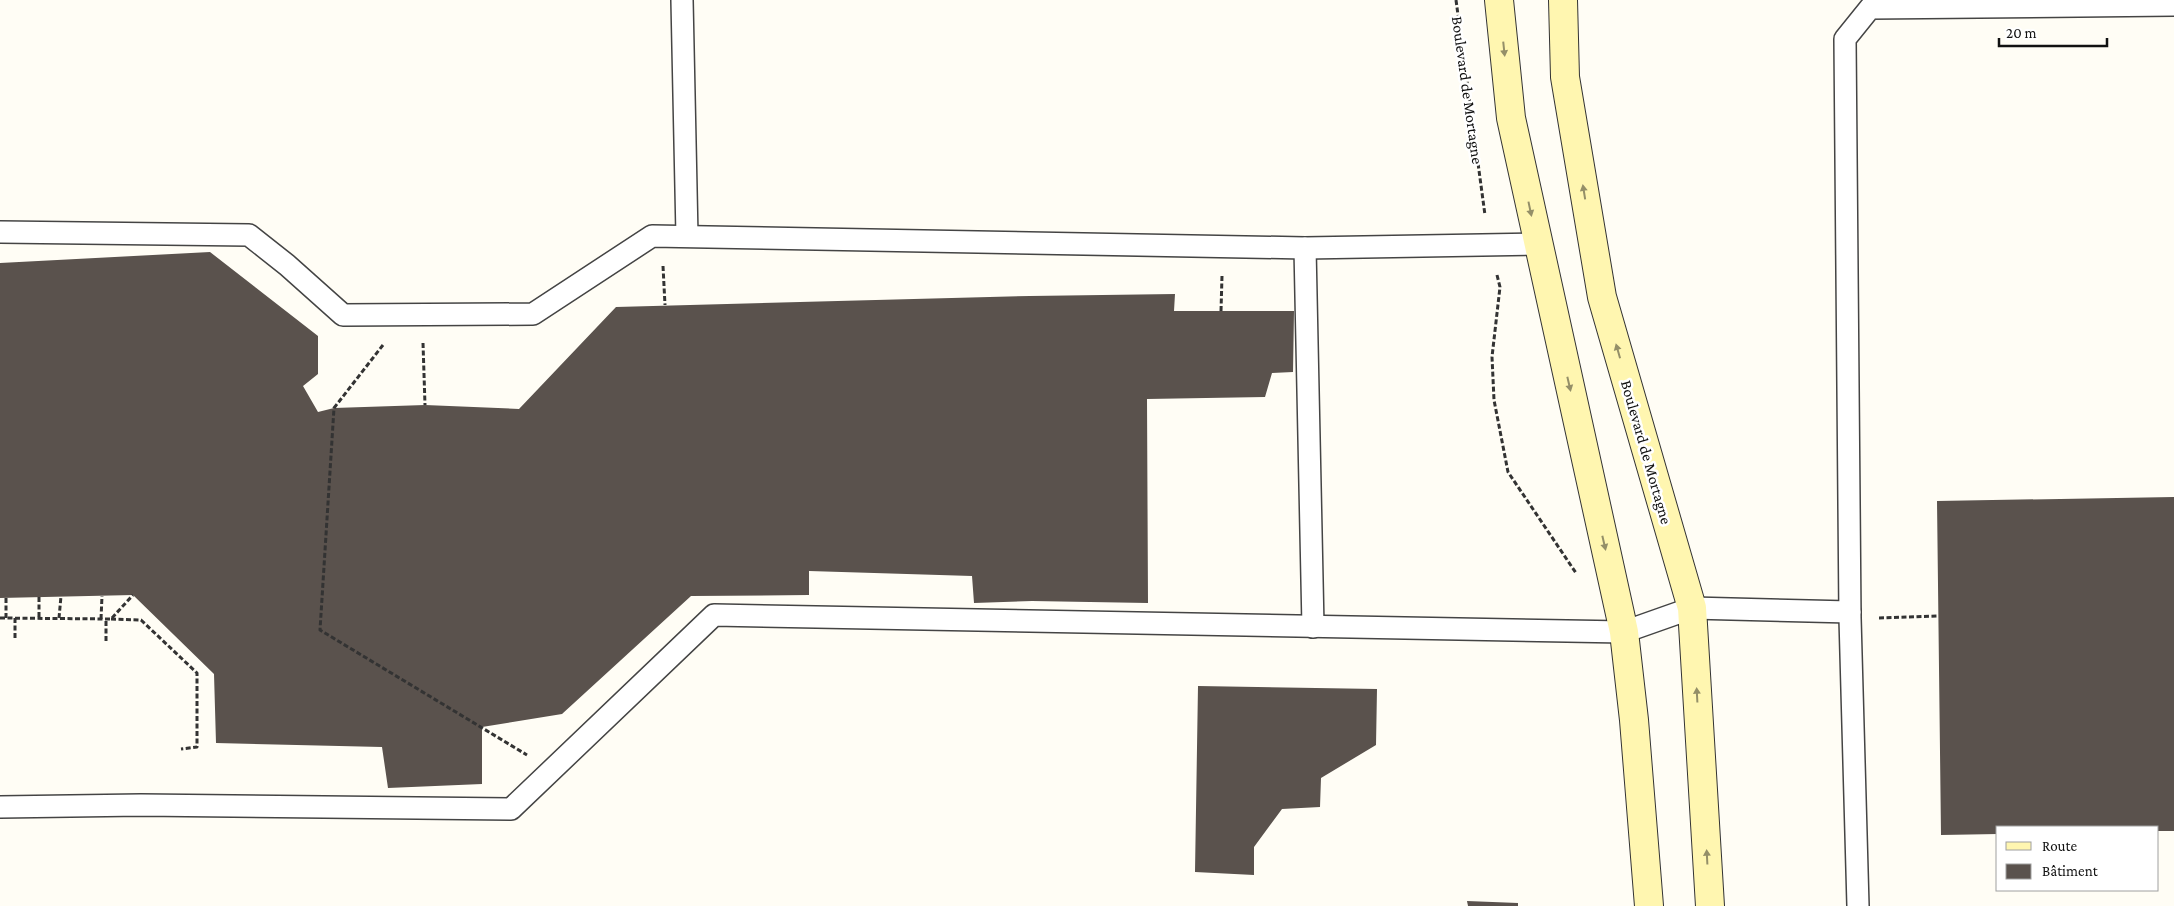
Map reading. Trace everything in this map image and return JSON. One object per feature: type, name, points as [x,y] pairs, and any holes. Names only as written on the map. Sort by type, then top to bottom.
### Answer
[{"type":"street","points":[[1499,0],[1511,118],[1537,244],[1624,632],[1634,720],[1649,906]]},
{"type":"street","name":"Boulevard de Mortagne","points":[[1563,0],[1565,77],[1602,297],[1692,608],[1710,906]]},
{"type":"lane","points":[[682,0],[687,236]]},
{"type":"lane","points":[[1858,906],[1850,615],[1845,39],[1870,8],[2174,5]]},
{"type":"lane","points":[[0,232],[249,235],[287,264],[343,315],[533,314],[652,236],[1305,248],[1537,244]]},
{"type":"lane","points":[[1305,248],[1313,627]]},
{"type":"lane","points":[[0,807],[141,805],[510,809],[714,615],[1624,632],[1692,608],[1850,615]]},
{"type":"path","name":"Boulevard de Mortagne","points":[[1456,0],[1484,209]]},
{"type":"path","points":[[661,236],[665,305]]},
{"type":"path","points":[[1496,269],[1500,287],[1492,358],[1494,400],[1508,472],[1581,581]]},
{"type":"path","points":[[406,315],[334,408],[320,630],[551,770]]},
{"type":"path","points":[[423,348],[425,405]]},
{"type":"path","points":[[106,641],[109,619],[133,595]]},
{"type":"path","points":[[59,618],[61,596]]},
{"type":"path","points":[[101,618],[102,596]]},
{"type":"path","points":[[38,597],[39,618]]},
{"type":"path","points":[[6,598],[6,618]]},
{"type":"path","points":[[1850,615],[1938,616]]},
{"type":"path","points":[[0,618],[141,620],[198,674],[197,747],[181,749]]},
{"type":"path","points":[[15,618],[15,640]]},
{"type":"building","points":[[210,252],[318,336],[318,374],[303,386],[318,412],[334,408],[425,405],[519,409],[616,307],[1175,294],[1174,311],[1294,311],[1293,372],[1272,373],[1265,397],[1147,399],[1148,603],[1032,601],[974,603],[972,576],[809,571],[809,595],[691,596],[562,714],[482,727],[482,784],[388,788],[382,747],[216,743],[214,674],[133,595],[0,598],[0,263]]},
{"type":"building","points":[[2174,497],[2174,831],[2159,831],[2159,826],[1996,826],[1996,834],[1941,835],[1937,501]]},
{"type":"building","points":[[1198,686],[1377,689],[1376,745],[1321,778],[1320,807],[1282,809],[1254,847],[1254,875],[1195,872]]},
{"type":"building","points":[[1467,901],[1518,903],[1518,906],[1468,906]]}]
